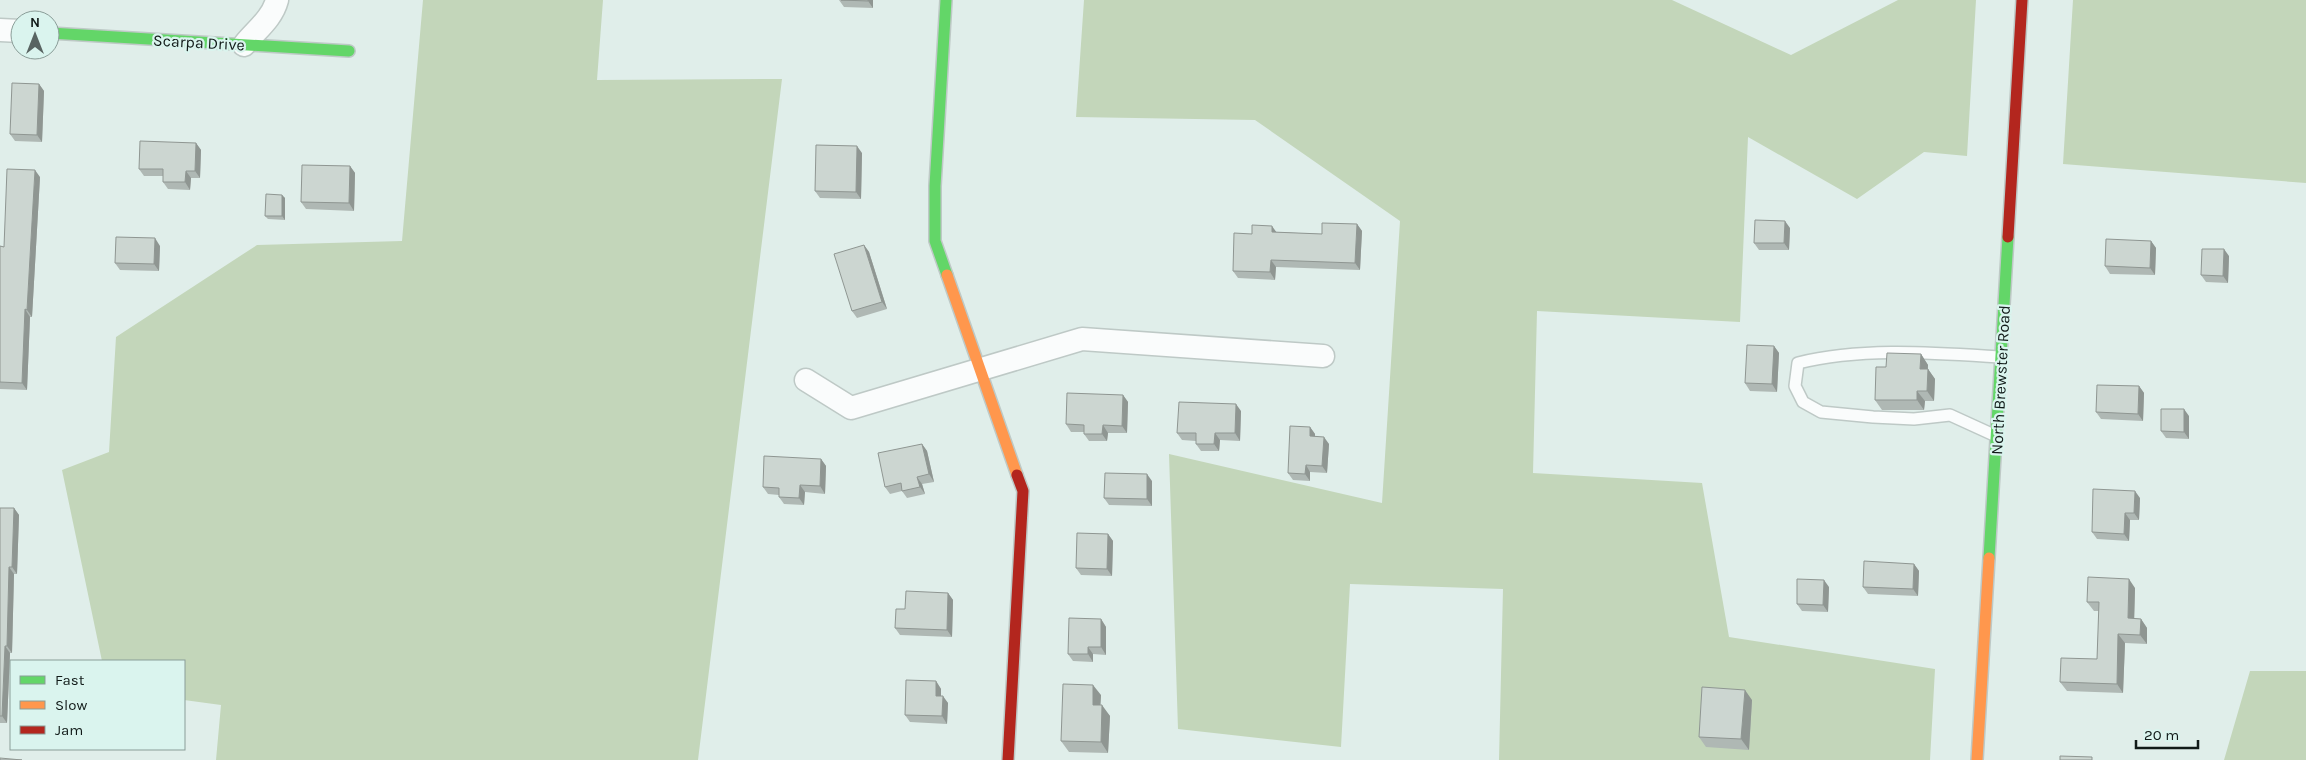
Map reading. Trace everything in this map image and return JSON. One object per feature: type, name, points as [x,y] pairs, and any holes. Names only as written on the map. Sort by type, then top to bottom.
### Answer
[{"type":"street","points":[[244,45],[266,22],[274,10],[277,0]]},
{"type":"street","points":[[946,0],[935,186],[935,241],[1023,491],[1008,760]]},
{"type":"street","name":"North Brewster Road","points":[[1977,760],[2022,0]]},
{"type":"street","name":"Scarpa Drive","points":[[60,34],[349,51]]},
{"type":"street","points":[[806,380],[851,408],[1082,339],[1323,356]]},
{"type":"lane","points":[[1996,436],[1950,415],[1914,419],[1821,412],[1803,402],[1795,386],[1798,363],[1824,356],[1925,352],[2001,357]]},
{"type":"green space","points":[[423,0],[603,0],[597,80],[782,79],[698,760],[216,760],[221,705],[185,700],[185,660],[102,660],[62,470],[109,452],[116,337],[257,245],[402,241]]},
{"type":"green space","points":[[1084,0],[1672,0],[1791,55],[1898,0],[1976,0],[1967,156],[1924,152],[1857,199],[1748,137],[1740,322],[1537,311],[1533,473],[1702,483],[1729,637],[1935,669],[1930,760],[1499,760],[1503,589],[1350,584],[1341,747],[1178,729],[1169,454],[1382,503],[1400,221],[1255,120],[1076,117]]},
{"type":"green space","points":[[2073,0],[2306,0],[2306,183],[2063,164]]},
{"type":"green space","points":[[2250,671],[2306,671],[2306,760],[2224,760]]},
{"type":"building","points":[[12,83],[39,84],[37,135],[10,134]]},
{"type":"building","points":[[140,141],[196,143],[195,171],[186,171],[185,182],[163,182],[163,169],[139,169]]},
{"type":"building","points":[[816,145],[857,146],[856,192],[815,191]]},
{"type":"building","points":[[302,165],[350,166],[349,203],[301,202]]},
{"type":"building","points":[[7,169],[35,170],[27,310],[25,309],[22,383],[0,382],[0,246],[4,247]]},
{"type":"building","points":[[266,194],[282,195],[282,216],[265,216]]},
{"type":"building","points":[[1755,220],[1785,221],[1784,243],[1754,243]]},
{"type":"building","points":[[1322,223],[1357,224],[1355,263],[1271,260],[1270,272],[1233,271],[1234,233],[1252,234],[1252,225],[1272,226],[1272,232],[1322,234]]},
{"type":"building","points":[[116,237],[155,238],[154,264],[115,263]]},
{"type":"building","points":[[2106,239],[2151,241],[2150,268],[2105,266]]},
{"type":"building","points":[[864,245],[882,302],[852,311],[834,254]]},
{"type":"building","points":[[2202,249],[2224,249],[2223,276],[2201,275]]},
{"type":"building","points":[[1747,345],[1774,346],[1772,384],[1745,383]]},
{"type":"building","points":[[1887,353],[1921,354],[1920,369],[1928,369],[1927,391],[1917,391],[1917,400],[1875,400],[1876,367],[1886,367]]},
{"type":"building","points":[[2097,385],[2139,386],[2138,414],[2096,412]]},
{"type":"building","points":[[1067,393],[1123,395],[1122,426],[1103,425],[1102,434],[1084,434],[1084,425],[1066,424]]},
{"type":"building","points":[[1179,402],[1236,404],[1235,433],[1215,433],[1214,444],[1196,444],[1196,433],[1177,433]]},
{"type":"building","points":[[2161,409],[2184,409],[2184,432],[2161,431]]},
{"type":"building","points":[[1290,426],[1310,427],[1310,436],[1324,437],[1322,466],[1306,465],[1305,474],[1288,473]]},
{"type":"building","points":[[922,444],[929,474],[917,477],[920,487],[902,491],[901,483],[885,487],[878,453]]},
{"type":"building","points":[[764,456],[821,459],[820,486],[800,485],[799,498],[779,497],[779,488],[763,487]]},
{"type":"building","points":[[1105,473],[1147,474],[1147,499],[1104,498]]},
{"type":"building","points":[[2093,489],[2135,491],[2134,513],[2125,513],[2124,534],[2092,532]]},
{"type":"building","points":[[0,508],[14,508],[12,567],[9,567],[7,646],[5,646],[2,716],[0,716]]},
{"type":"building","points":[[1077,533],[1108,534],[1107,569],[1076,568]]},
{"type":"building","points":[[1864,561],[1914,564],[1913,589],[1863,587]]},
{"type":"building","points":[[2088,577],[2129,579],[2128,618],[2141,619],[2140,635],[2118,634],[2117,684],[2060,682],[2061,658],[2097,659],[2099,602],[2087,602]]},
{"type":"building","points":[[1797,579],[1824,580],[1823,605],[1797,604]]},
{"type":"building","points":[[906,591],[948,593],[947,630],[895,628],[896,609],[905,609]]},
{"type":"building","points":[[1069,618],[1101,619],[1101,647],[1088,647],[1088,654],[1068,654]]},
{"type":"building","points":[[906,680],[936,681],[936,696],[943,696],[942,716],[905,715]]},
{"type":"building","points":[[1063,684],[1093,685],[1093,705],[1102,705],[1101,742],[1061,741]]},
{"type":"building","points":[[1702,687],[1745,690],[1741,739],[1699,737]]},
{"type":"building","points":[[2060,756],[2092,757],[2092,760],[2060,760]]},
{"type":"building","points":[[0,758],[22,760],[0,760]]},
{"type":"traffic: fast","points":[[946,0],[935,186],[935,241],[947,275]]},
{"type":"traffic: fast","points":[[60,34],[349,51]]},
{"type":"traffic: fast","points":[[1989,558],[2008,237]]},
{"type":"traffic: slow","points":[[947,275],[1017,475]]},
{"type":"traffic: slow","points":[[1977,760],[1989,558]]},
{"type":"traffic: jam","points":[[2008,237],[2022,0]]},
{"type":"traffic: jam","points":[[1008,760],[1023,491],[1017,475]]}]
